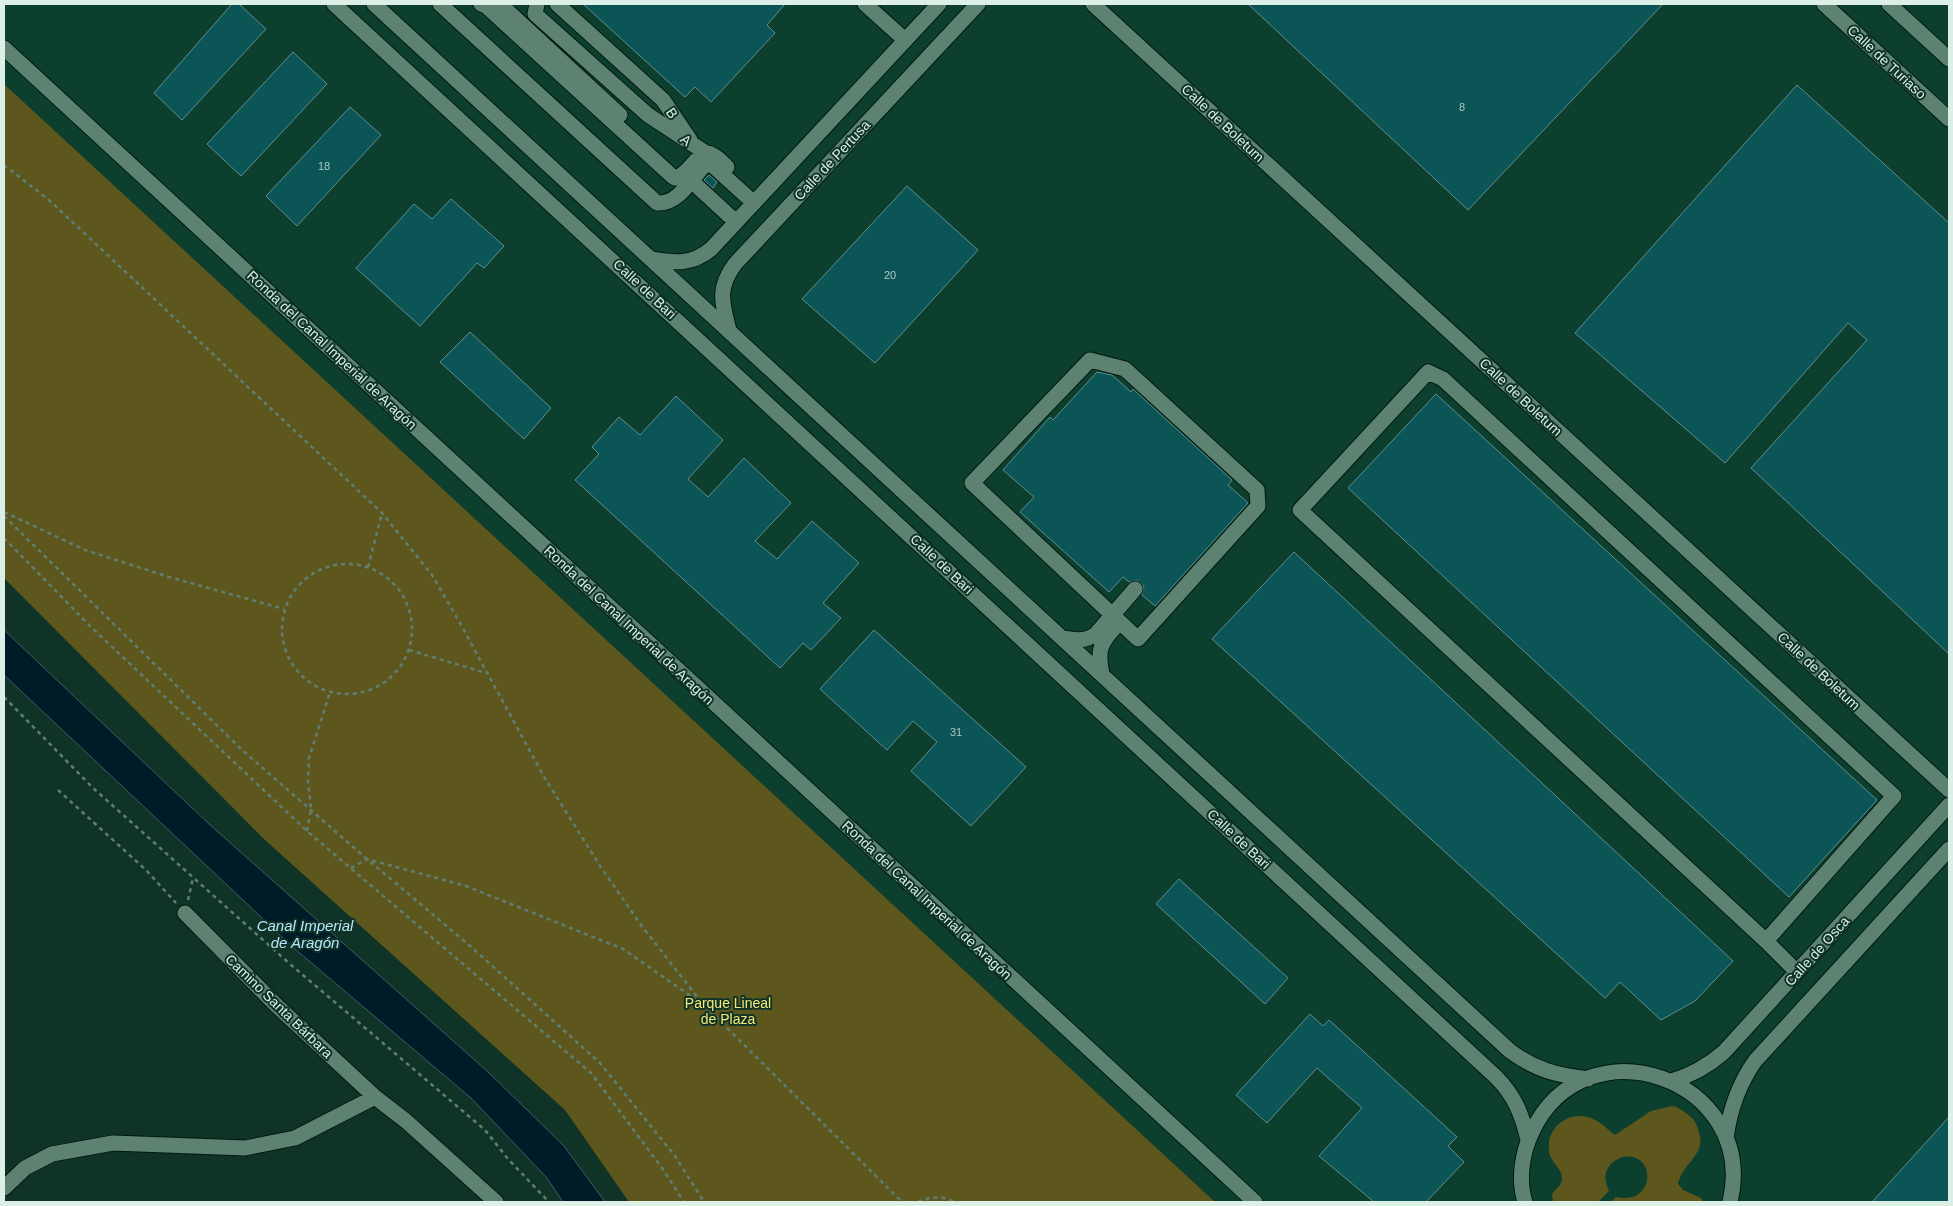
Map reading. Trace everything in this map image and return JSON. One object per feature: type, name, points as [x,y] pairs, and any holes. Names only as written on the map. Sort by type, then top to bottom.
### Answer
[{"type":"street","name":"Calle de Bari","points":[[334,4],[1496,1077],[1513,1095],[1520,1109],[1528,1140]]},
{"type":"street","name":"Calle de Bari","points":[[374,4],[1510,1051],[1527,1063],[1542,1070],[1564,1076],[1588,1079]]},
{"type":"street","points":[[440,4],[657,204],[664,204],[673,200],[703,155],[712,154],[756,200]]},
{"type":"street","points":[[481,4],[486,6],[672,176],[686,181]]},
{"type":"street","points":[[500,4],[733,225]]},
{"type":"street","name":"A","points":[[538,4],[535,14],[648,115],[703,155]]},
{"type":"street","name":"B","points":[[546,4],[657,106],[703,155]]},
{"type":"street","name":"B","points":[[557,4],[663,100],[703,155]]},
{"type":"street","points":[[866,4],[909,36]]},
{"type":"street","points":[[880,4],[909,36]]},
{"type":"street","name":"Calle de Pertusa","points":[[651,259],[687,262],[702,256],[939,4]]},
{"type":"street","name":"Calle de Pertusa","points":[[729,330],[722,304],[722,289],[726,276],[735,264],[978,4]]},
{"type":"street","name":"Calle de Boletum","points":[[1093,4],[1949,790]]},
{"type":"street","name":"Calle de Turiaso","points":[[1824,4],[1949,119]]},
{"type":"street","points":[[1889,4],[1949,59]]},
{"type":"street","name":"Ronda del Canal Imperial de Aragón","points":[[4,48],[1255,1202]]},
{"type":"street","points":[[1090,360],[1126,369],[1257,490],[1258,506],[1138,639],[1116,618],[972,483],[1090,360]]},
{"type":"street","points":[[1766,941],[1894,796],[1443,379],[1428,372],[1300,510],[1798,972]]},
{"type":"street","points":[[1062,638],[1075,640],[1089,639],[1116,618],[1139,592]]},
{"type":"street","points":[[1102,674],[1099,660],[1100,649],[1116,618]]},
{"type":"street","name":"Calle de Osca","points":[[1672,1081],[1689,1076],[1719,1056],[1949,805]]},
{"type":"street","name":"Calle de Osca","points":[[1726,1138],[1729,1114],[1738,1090],[1755,1060],[1949,849]]},
{"type":"street","name":"Camino Santa Bárbara","points":[[186,913],[277,1006],[374,1096],[406,1121],[496,1202]]},
{"type":"street","points":[[1525,1202],[1521,1178],[1523,1159],[1528,1140],[1546,1110],[1565,1092],[1588,1079],[1609,1073],[1630,1071],[1652,1074],[1672,1081],[1694,1095],[1713,1114],[1726,1138],[1731,1155],[1733,1173],[1730,1202]]},
{"type":"street","points":[[4,1188],[24,1168],[52,1154],[113,1143],[245,1148],[295,1138],[374,1096]]},
{"type":"path","points":[[4,165],[50,200],[382,513],[432,574],[543,775],[600,866],[642,925],[702,1004],[902,1202]]},
{"type":"path","points":[[4,512],[84,550],[170,577],[284,609]]},
{"type":"path","points":[[368,567],[382,513]]},
{"type":"path","points":[[4,516],[242,750],[469,945],[600,1063],[675,1156],[704,1202]]},
{"type":"path","points":[[4,538],[91,627],[307,831],[591,1073],[662,1168],[684,1202]]},
{"type":"path","points":[[342,564],[368,567],[390,580],[406,600],[412,625],[409,650],[397,672],[378,687],[354,694],[330,692],[306,680],[290,660],[282,635],[284,609],[297,587],[317,571],[342,564]]},
{"type":"path","points":[[409,650],[486,673]]},
{"type":"path","points":[[307,831],[310,809],[309,758],[330,692]]},
{"type":"path","points":[[4,697],[93,788],[290,964],[485,1130],[508,1159],[549,1202]]},
{"type":"path","points":[[58,790],[146,870],[186,913]]},
{"type":"path","points":[[351,868],[367,859],[466,886],[623,949],[702,1004]]},
{"type":"path","points":[[186,913],[193,878]]},
{"type":"path","points":[[918,1202],[940,1197],[954,1202]]},
{"type":"shaded area","points":[[4,4],[1949,4],[1949,1202],[1215,1202],[4,84]]},
{"type":"green space","name":"Parque Lineal de Plaza","points":[[4,84],[1215,1202],[629,1202],[565,1110],[265,840],[4,578]]},
{"type":"green space","points":[[1672,1106],[1680,1109],[1692,1118],[1700,1136],[1699,1149],[1683,1172],[1678,1184],[1683,1190],[1701,1198],[1703,1202],[1611,1202],[1616,1197],[1629,1198],[1639,1194],[1645,1187],[1646,1169],[1642,1162],[1634,1157],[1623,1157],[1614,1161],[1606,1171],[1605,1178],[1609,1191],[1598,1202],[1553,1202],[1552,1194],[1560,1185],[1562,1178],[1560,1171],[1551,1158],[1549,1142],[1556,1127],[1562,1122],[1576,1116],[1585,1116],[1599,1122],[1615,1135],[1651,1111]]},
{"type":"water","name":"Canal Imperial de Aragón","points":[[4,630],[209,824],[487,1071],[564,1146],[605,1202],[563,1202],[547,1178],[471,1098],[295,949],[4,675]]},
{"type":"building","points":[[232,4],[239,4],[266,29],[182,120],[154,93]]},
{"type":"building","points":[[583,4],[785,4],[767,25],[775,33],[711,102],[695,87],[685,97]]},
{"type":"building","points":[[1248,4],[1663,4],[1468,210]]},
{"type":"building","points":[[293,52],[327,84],[241,176],[207,144]]},
{"type":"building","points":[[1797,85],[1949,223],[1949,654],[1751,468],[1867,340],[1848,323],[1725,463],[1575,333]]},
{"type":"building","points":[[350,107],[381,135],[297,226],[266,196]]},
{"type":"building","points":[[709,175],[717,182],[713,188],[704,180]]},
{"type":"building","points":[[907,186],[978,250],[875,363],[802,299]]},
{"type":"building","points":[[451,199],[504,246],[484,268],[477,263],[420,326],[356,268],[414,204],[432,219]]},
{"type":"building","points":[[470,332],[551,408],[524,439],[440,362]]},
{"type":"building","points":[[1097,372],[1112,375],[1131,392],[1133,389],[1232,480],[1228,485],[1248,503],[1155,606],[1142,595],[1144,586],[1137,580],[1129,582],[1123,577],[1109,592],[1020,512],[1034,497],[1003,470],[1050,417],[1053,420]]},
{"type":"building","points":[[1436,394],[1877,800],[1789,897],[1348,488]]},
{"type":"building","points":[[676,396],[723,440],[688,479],[708,497],[744,458],[791,503],[755,541],[777,559],[812,521],[859,563],[823,603],[841,618],[811,650],[803,643],[780,668],[575,480],[599,454],[592,447],[619,417],[640,435]]},
{"type":"building","points":[[1294,552],[1733,961],[1695,1001],[1661,1020],[1620,982],[1605,998],[1212,639]]},
{"type":"building","points":[[874,630],[1026,767],[971,826],[911,771],[937,742],[913,721],[887,750],[820,689]]},
{"type":"building","points":[[1179,879],[1288,978],[1265,1004],[1156,904]]},
{"type":"building","points":[[1310,1014],[1323,1026],[1329,1020],[1457,1137],[1448,1146],[1464,1162],[1426,1202],[1374,1202],[1319,1156],[1362,1108],[1317,1068],[1267,1123],[1236,1095]]},
{"type":"building","points":[[1949,1117],[1949,1202],[1872,1202]]}]
